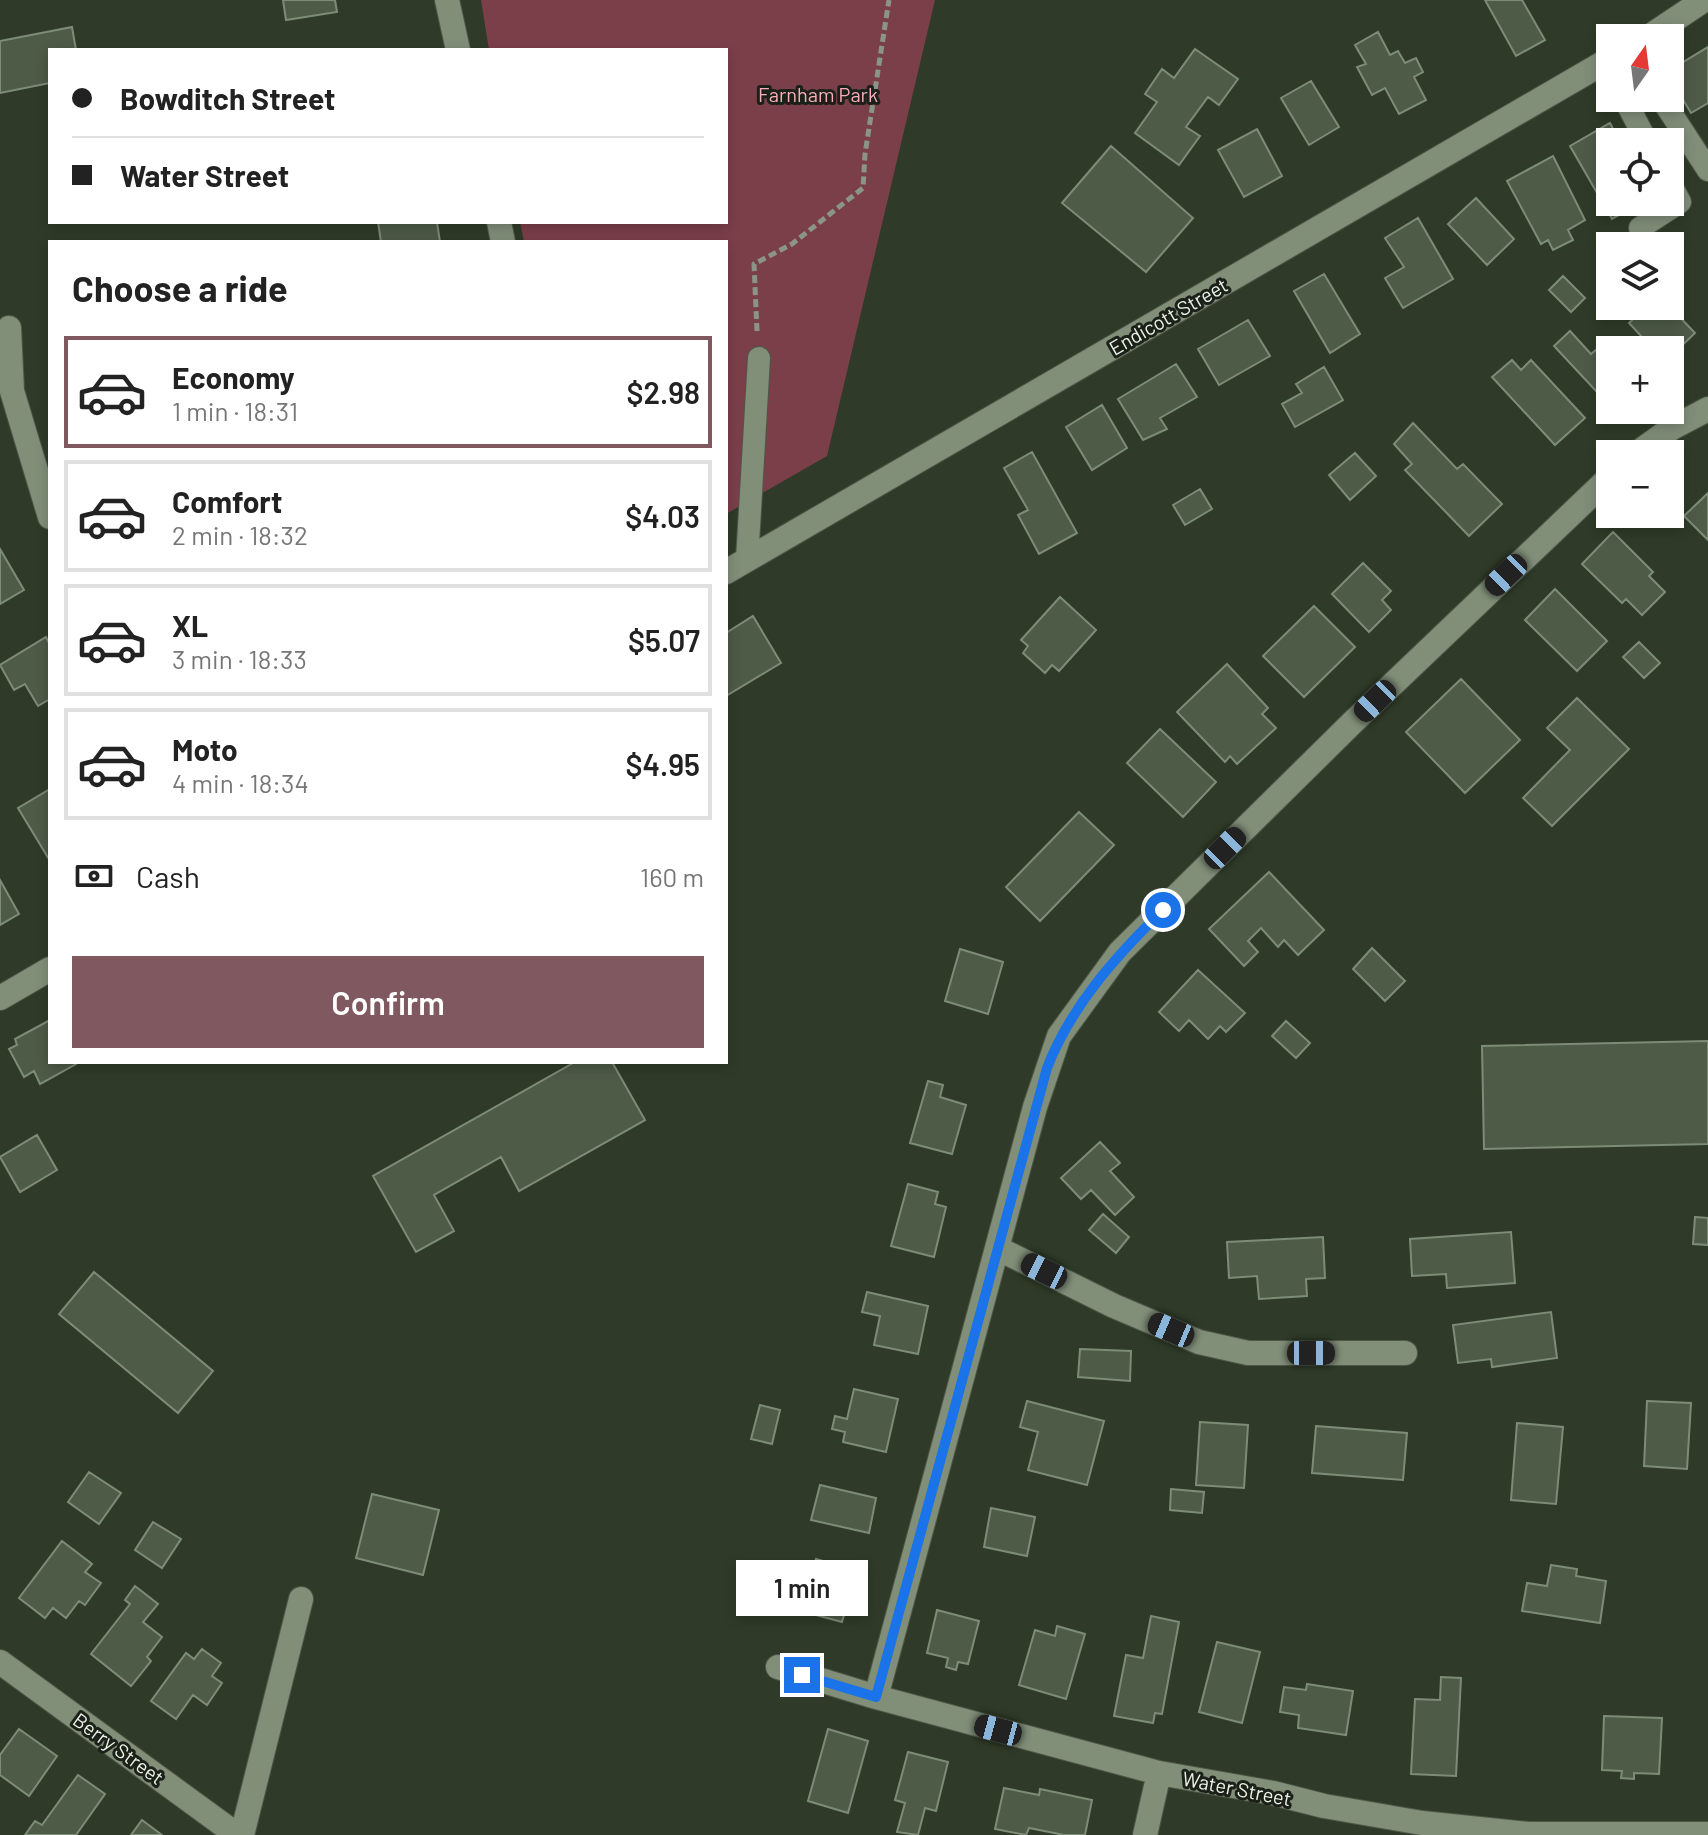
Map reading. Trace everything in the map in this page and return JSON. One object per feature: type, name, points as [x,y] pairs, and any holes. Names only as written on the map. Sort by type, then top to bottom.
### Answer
[{"type":"street","points":[[447,0],[458,48]]},
{"type":"street","points":[[1668,24],[1704,0]]},
{"type":"street","name":"Endicott Street","points":[[736,566],[1596,72]]},
{"type":"street","points":[[9,328],[12,391],[48,510]]},
{"type":"street","points":[[1655,440],[1708,409]]},
{"type":"street","points":[[876,1697],[1035,1107],[1059,1036],[1120,952],[1334,741],[1596,490]]},
{"type":"street","points":[[0,998],[48,970]]},
{"type":"street","points":[[997,1248],[1114,1306],[1199,1342],[1248,1353],[1405,1353]]},
{"type":"street","name":"Berry Street","points":[[0,1662],[240,1835],[301,1599]]},
{"type":"street","name":"Water Street","points":[[778,1667],[876,1697],[1159,1773],[1273,1793],[1324,1806],[1451,1826],[1528,1834],[1708,1834]]},
{"type":"street","points":[[1145,1835],[1159,1773]]},
{"type":"lane","points":[[1670,112],[1708,170]]},
{"type":"lane","points":[[1640,228],[1658,216]]},
{"type":"lane","points":[[736,566],[759,358]]},
{"type":"path","points":[[759,358],[754,264],[792,244],[863,188],[865,154],[889,0]]},
{"type":"green space","name":"Farnham Park","points":[[481,0],[935,0],[827,456],[728,513],[728,240],[524,240],[520,224],[728,224],[728,48],[489,48]]},
{"type":"building","points":[[283,0],[335,0],[337,12],[286,20]]},
{"type":"building","points":[[1485,0],[1522,0],[1545,40],[1516,56]]},
{"type":"building","points":[[72,27],[76,48],[48,48],[48,83],[0,93],[0,41]]},
{"type":"building","points":[[1378,32],[1390,55],[1398,51],[1405,63],[1416,58],[1423,72],[1414,77],[1426,100],[1399,114],[1385,88],[1372,95],[1357,67],[1366,64],[1355,45]]},
{"type":"building","points":[[1708,47],[1708,103],[1691,113],[1684,101],[1684,62]]},
{"type":"building","points":[[1195,49],[1238,79],[1219,105],[1208,97],[1186,127],[1200,136],[1179,165],[1135,133],[1157,102],[1145,94],[1162,69],[1174,78]]},
{"type":"building","points":[[1311,81],[1339,127],[1309,145],[1281,98]]},
{"type":"building","points":[[1257,129],[1282,176],[1244,197],[1218,150]]},
{"type":"building","points":[[1596,131],[1596,191],[1570,146]]},
{"type":"building","points":[[1111,146],[1193,218],[1146,272],[1062,203]]},
{"type":"building","points":[[1553,156],[1585,220],[1568,230],[1573,240],[1553,250],[1548,240],[1541,244],[1507,181]]},
{"type":"building","points":[[1476,198],[1514,239],[1487,265],[1448,224]]},
{"type":"building","points":[[1418,218],[1453,279],[1403,308],[1385,278],[1404,267],[1385,238]]},
{"type":"building","points":[[378,224],[437,224],[440,240],[381,240]]},
{"type":"building","points":[[1324,274],[1360,334],[1330,353],[1294,291]]},
{"type":"building","points":[[1563,276],[1585,298],[1571,312],[1549,290]]},
{"type":"building","points":[[1248,320],[1270,356],[1219,385],[1198,349]]},
{"type":"building","points":[[1632,320],[1683,320],[1695,333],[1684,344],[1684,336],[1641,336],[1629,323]]},
{"type":"building","points":[[1570,331],[1591,354],[1596,350],[1596,391],[1554,346]]},
{"type":"building","points":[[1512,360],[1521,370],[1531,360],[1585,418],[1555,445],[1492,377]]},
{"type":"building","points":[[1176,364],[1197,397],[1160,418],[1167,429],[1143,440],[1118,399]]},
{"type":"building","points":[[1324,367],[1343,400],[1295,427],[1282,404],[1302,393],[1296,384]]},
{"type":"building","points":[[1102,405],[1127,448],[1092,470],[1066,427]]},
{"type":"building","points":[[1413,423],[1457,469],[1463,464],[1502,504],[1469,536],[1405,470],[1412,464],[1394,444]]},
{"type":"building","points":[[1032,452],[1077,533],[1039,554],[1018,515],[1028,510],[1004,468]]},
{"type":"building","points":[[1355,453],[1376,476],[1350,500],[1329,475]]},
{"type":"building","points":[[1200,489],[1212,509],[1185,525],[1173,505]]},
{"type":"building","points":[[1708,493],[1708,540],[1684,516]]},
{"type":"building","points":[[1613,532],[1653,572],[1649,576],[1665,592],[1642,615],[1626,599],[1622,603],[1582,564]]},
{"type":"building","points":[[0,549],[24,590],[0,604]]},
{"type":"building","points":[[1363,563],[1391,591],[1382,600],[1391,610],[1369,632],[1332,594]]},
{"type":"building","points":[[1555,589],[1607,641],[1577,671],[1525,620]]},
{"type":"building","points":[[1060,597],[1096,630],[1059,671],[1052,665],[1045,673],[1023,653],[1028,646],[1021,640]]},
{"type":"building","points":[[1314,606],[1355,647],[1304,697],[1263,656]]},
{"type":"building","points":[[753,616],[781,663],[728,695],[728,632]]},
{"type":"building","points":[[46,637],[48,700],[38,706],[25,684],[14,690],[0,665]]},
{"type":"building","points":[[1639,642],[1660,663],[1644,678],[1623,657]]},
{"type":"building","points":[[1227,664],[1268,708],[1262,714],[1276,728],[1237,764],[1230,756],[1225,762],[1177,712]]},
{"type":"building","points":[[1461,679],[1520,740],[1465,793],[1406,732]]},
{"type":"building","points":[[1577,698],[1629,749],[1552,826],[1523,798],[1570,750],[1547,728]]},
{"type":"building","points":[[1160,729],[1216,782],[1183,817],[1127,763]]},
{"type":"building","points":[[48,790],[48,858],[18,808]]},
{"type":"building","points":[[1079,812],[1114,845],[1040,921],[1006,887]]},
{"type":"building","points":[[1269,872],[1324,930],[1298,955],[1284,940],[1278,947],[1261,928],[1248,941],[1258,952],[1244,966],[1209,929]]},
{"type":"building","points":[[0,880],[19,914],[0,925]]},
{"type":"building","points":[[1372,948],[1405,981],[1385,1001],[1353,969]]},
{"type":"building","points":[[960,949],[1003,962],[988,1014],[945,1001]]},
{"type":"building","points":[[1198,970],[1245,1013],[1226,1032],[1220,1026],[1208,1039],[1189,1020],[1179,1031],[1159,1012]]},
{"type":"building","points":[[48,1021],[48,1064],[76,1064],[40,1084],[34,1071],[24,1077],[9,1049],[17,1045],[15,1039]]},
{"type":"building","points":[[1286,1021],[1310,1043],[1296,1058],[1272,1036]]},
{"type":"building","points":[[1708,1041],[1708,1144],[1484,1149],[1482,1046]]},
{"type":"building","points":[[571,1064],[613,1064],[645,1120],[519,1191],[501,1157],[434,1195],[454,1231],[416,1252],[373,1176]]},
{"type":"building","points":[[928,1081],[943,1085],[940,1097],[966,1105],[952,1154],[910,1143]]},
{"type":"building","points":[[37,1135],[57,1170],[20,1192],[0,1157]]},
{"type":"building","points":[[1100,1142],[1120,1163],[1110,1171],[1134,1197],[1115,1215],[1091,1190],[1081,1199],[1061,1178]]},
{"type":"building","points":[[908,1184],[938,1192],[935,1204],[946,1207],[934,1257],[891,1246]]},
{"type":"building","points":[[1103,1214],[1129,1237],[1116,1253],[1089,1230]]},
{"type":"building","points":[[1695,1217],[1708,1218],[1708,1245],[1693,1244]]},
{"type":"building","points":[[1511,1232],[1515,1283],[1447,1288],[1446,1274],[1412,1276],[1410,1239]]},
{"type":"building","points":[[1323,1237],[1325,1278],[1306,1279],[1307,1296],[1259,1299],[1257,1276],[1229,1278],[1227,1242]]},
{"type":"building","points":[[94,1272],[213,1371],[178,1413],[59,1314]]},
{"type":"building","points":[[867,1292],[928,1306],[918,1354],[874,1345],[880,1316],[862,1312]]},
{"type":"building","points":[[1551,1312],[1557,1358],[1492,1367],[1491,1359],[1458,1363],[1453,1325]]},
{"type":"building","points":[[1080,1349],[1131,1351],[1130,1381],[1078,1377]]},
{"type":"building","points":[[854,1389],[898,1399],[886,1452],[843,1442],[845,1432],[832,1429],[835,1416],[847,1419]]},
{"type":"building","points":[[1027,1401],[1104,1421],[1087,1485],[1028,1470],[1038,1432],[1020,1427]]},
{"type":"building","points":[[1647,1401],[1691,1403],[1687,1469],[1644,1466]]},
{"type":"building","points":[[760,1405],[780,1410],[772,1444],[751,1439]]},
{"type":"building","points":[[1200,1422],[1248,1425],[1244,1488],[1196,1485]]},
{"type":"building","points":[[1517,1423],[1563,1427],[1556,1504],[1511,1500]]},
{"type":"building","points":[[1316,1426],[1407,1433],[1403,1480],[1312,1473]]},
{"type":"building","points":[[89,1472],[121,1493],[99,1524],[68,1502]]},
{"type":"building","points":[[820,1485],[876,1498],[869,1533],[811,1520]]},
{"type":"building","points":[[1171,1489],[1204,1492],[1202,1513],[1170,1510]]},
{"type":"building","points":[[372,1494],[439,1510],[423,1575],[356,1558]]},
{"type":"building","points":[[991,1508],[1035,1517],[1027,1556],[984,1547]]},
{"type":"building","points":[[153,1522],[181,1539],[162,1568],[135,1550]]},
{"type":"building","points":[[62,1541],[92,1564],[85,1572],[101,1583],[85,1605],[79,1601],[66,1618],[53,1608],[45,1618],[19,1598]]},
{"type":"building","points":[[816,1559],[857,1571],[842,1622],[801,1611]]},
{"type":"building","points":[[1551,1565],[1577,1569],[1576,1576],[1606,1581],[1600,1623],[1522,1611],[1527,1583],[1547,1586]]},
{"type":"building","points":[[135,1586],[158,1604],[143,1622],[162,1637],[147,1657],[151,1661],[131,1686],[91,1654],[130,1604],[125,1600]]},
{"type":"building","points":[[937,1610],[979,1621],[968,1664],[958,1662],[956,1670],[946,1667],[948,1658],[927,1653]]},
{"type":"building","points":[[1151,1616],[1179,1622],[1162,1714],[1155,1713],[1153,1723],[1114,1716],[1126,1655],[1143,1658]]},
{"type":"building","points":[[1057,1626],[1085,1634],[1066,1699],[1019,1685],[1035,1630],[1055,1636]]},
{"type":"building","points":[[1217,1642],[1260,1652],[1242,1723],[1199,1712]]},
{"type":"building","points":[[202,1649],[221,1663],[212,1676],[222,1683],[207,1705],[193,1695],[176,1719],[151,1701],[186,1653],[194,1659]]},
{"type":"building","points":[[1441,1677],[1461,1678],[1456,1776],[1411,1774],[1415,1699],[1440,1700]]},
{"type":"building","points":[[1307,1684],[1353,1691],[1346,1735],[1298,1728],[1299,1715],[1280,1712],[1284,1687],[1306,1690]]},
{"type":"building","points":[[1604,1716],[1662,1718],[1659,1774],[1634,1773],[1634,1779],[1621,1778],[1622,1771],[1602,1770]]},
{"type":"building","points":[[19,1729],[57,1756],[29,1796],[0,1775],[0,1755]]},
{"type":"building","points":[[828,1729],[868,1741],[848,1813],[808,1801]]},
{"type":"building","points":[[908,1752],[948,1762],[936,1811],[925,1808],[918,1835],[897,1832],[905,1803],[895,1800]]},
{"type":"building","points":[[78,1775],[105,1794],[76,1835],[25,1835],[35,1821],[42,1825]]},
{"type":"building","points":[[1004,1788],[1039,1795],[1040,1789],[1092,1800],[1085,1835],[1064,1835],[1029,1828],[1026,1835],[995,1829]]},
{"type":"building","points":[[142,1820],[162,1835],[131,1835]]},
{"type":"route","points":[[802,1675],[876,1697],[1047,1068],[1059,1036],[1084,1000],[1120,952],[1163,910]]}]
